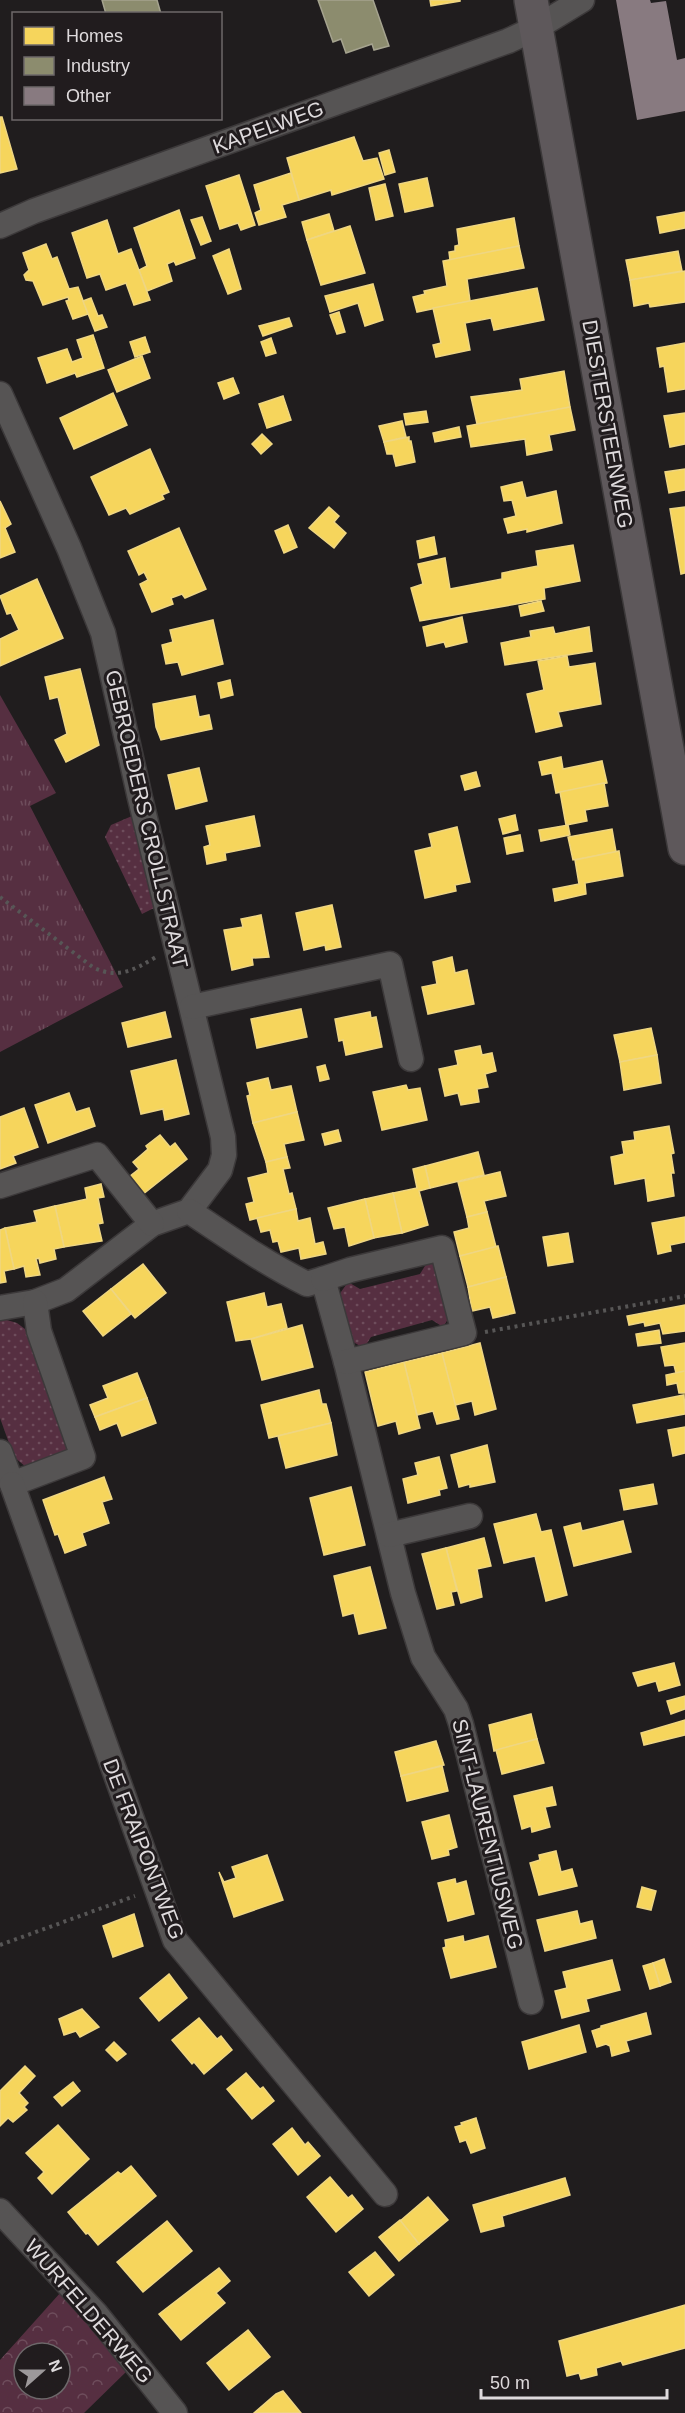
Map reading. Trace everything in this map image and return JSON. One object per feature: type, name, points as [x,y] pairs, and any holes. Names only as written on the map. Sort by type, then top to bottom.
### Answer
[{"type":"main road","name":"DIESTERSTEENWEG","points":[[533,14],[685,848]]},
{"type":"street","name":"KAPELWEG","points":[[0,226],[45,207],[508,41],[533,14],[582,0]]},
{"type":"street","name":"GEBROEDERS CROLLSTRAAT","points":[[0,394],[69,548],[103,633],[140,798],[223,1137],[224,1155],[220,1170],[189,1211]]},
{"type":"street","points":[[192,1006],[390,964],[411,1059]]},
{"type":"street","points":[[0,1186],[97,1155],[152,1224]]},
{"type":"street","points":[[0,1308],[35,1302],[66,1290],[152,1224],[189,1211],[261,1259],[307,1284],[350,1270],[442,1248],[464,1333],[346,1362]]},
{"type":"street","name":"SINT-LAURENTIUSWEG","points":[[323,1279],[423,1657],[456,1709],[461,1724],[531,2002]]},
{"type":"street","points":[[12,1484],[82,1457],[39,1331],[35,1302]]},
{"type":"street","name":"DE FRAIPONTWEG","points":[[0,1452],[179,1947],[385,2193]]},
{"type":"street","points":[[389,1535],[470,1516]]},
{"type":"street","name":"WURFELDERWEG","points":[[0,2211],[96,2314],[175,2413]]},
{"type":"path","points":[[0,897],[94,968],[110,975],[137,969],[177,944]]},
{"type":"path","points":[[464,1333],[492,1332],[685,1296]]},
{"type":"path","points":[[0,1944],[156,1888]]},
{"type":"green space","points":[[0,695],[56,793],[30,806],[123,987],[0,1052]]},
{"type":"green space","points":[[132,816],[157,897],[154,908],[142,914],[105,837],[111,825]]},
{"type":"green space","points":[[428,1261],[434,1264],[450,1316],[443,1327],[432,1320],[371,1337],[364,1348],[353,1342],[340,1298],[348,1282],[360,1289],[420,1274]]},
{"type":"green space","points":[[0,1318],[17,1323],[25,1329],[68,1445],[65,1452],[26,1467],[14,1457],[0,1418]]},
{"type":"green space","points":[[61,2292],[129,2369],[84,2413],[0,2413],[0,2360],[12,2347],[12,2401],[72,2401],[72,2341],[17,2341]]},
{"type":"building: Homes","points":[[430,0],[460,0],[460,1],[431,6]]},
{"type":"building: Homes","points":[[0,117],[2,117],[17,169],[0,173]]},
{"type":"building: Homes","points":[[354,137],[363,161],[377,158],[384,179],[332,195],[331,190],[299,200],[287,158]]},
{"type":"building: Homes","points":[[389,150],[395,172],[385,175],[379,153]]},
{"type":"building: Homes","points":[[291,173],[299,200],[282,205],[286,217],[259,225],[255,213],[261,210],[254,185]]},
{"type":"building: Homes","points":[[239,175],[255,225],[241,230],[238,223],[220,229],[206,186]]},
{"type":"building: Homes","points":[[427,178],[433,206],[405,212],[399,184]]},
{"type":"building: Homes","points":[[385,184],[393,216],[376,220],[369,188]]},
{"type":"building: Homes","points":[[179,210],[195,258],[176,265],[174,261],[167,264],[172,281],[147,291],[139,270],[147,266],[134,228]]},
{"type":"building: Homes","points":[[685,212],[685,228],[660,233],[657,217]]},
{"type":"building: Homes","points":[[329,214],[334,231],[307,240],[302,222]]},
{"type":"building: Homes","points":[[202,217],[211,241],[201,245],[191,220]]},
{"type":"building: Homes","points":[[514,218],[519,246],[450,260],[449,252],[455,251],[455,246],[459,245],[457,229]]},
{"type":"building: Homes","points":[[107,220],[118,254],[131,249],[150,300],[134,305],[126,283],[106,290],[100,274],[87,278],[72,233]]},
{"type":"building: Homes","points":[[350,226],[365,273],[321,285],[307,240]]},
{"type":"building: Homes","points":[[46,244],[52,259],[57,257],[69,289],[78,287],[88,314],[73,319],[66,301],[69,300],[68,297],[43,305],[33,281],[26,280],[24,275],[29,270],[23,253]]},
{"type":"building: Homes","points":[[519,246],[524,268],[467,279],[470,301],[417,312],[413,297],[425,294],[424,291],[447,286],[443,261]]},
{"type":"building: Homes","points":[[229,249],[241,289],[228,294],[213,256]]},
{"type":"building: Homes","points":[[678,251],[682,271],[630,280],[626,260]]},
{"type":"building: Homes","points":[[685,271],[685,302],[650,307],[649,303],[634,306],[630,280]]},
{"type":"building: Homes","points":[[373,284],[383,320],[365,326],[358,303],[330,312],[325,296]]},
{"type":"building: Homes","points":[[537,288],[544,320],[494,330],[491,318],[465,323],[470,350],[436,357],[433,345],[441,343],[433,308]]},
{"type":"building: Homes","points":[[91,298],[98,316],[102,315],[107,327],[95,331],[83,301]]},
{"type":"building: Homes","points":[[339,312],[345,332],[337,334],[330,315]]},
{"type":"building: Homes","points":[[289,318],[292,326],[263,336],[259,326]]},
{"type":"building: Homes","points":[[93,335],[104,368],[77,377],[75,373],[47,383],[38,358],[67,349],[72,362],[83,358],[77,340]]},
{"type":"building: Homes","points":[[145,337],[150,352],[135,357],[130,342]]},
{"type":"building: Homes","points":[[271,338],[276,353],[266,356],[261,342]]},
{"type":"building: Homes","points":[[685,343],[685,389],[668,392],[664,366],[660,367],[657,348]]},
{"type":"building: Homes","points":[[142,356],[150,378],[117,392],[108,370]]},
{"type":"building: Homes","points":[[564,371],[570,407],[477,424],[471,397],[522,390],[520,379]]},
{"type":"building: Homes","points":[[233,378],[239,393],[224,399],[218,383]]},
{"type":"building: Homes","points":[[113,393],[127,425],[74,449],[60,418]]},
{"type":"building: Homes","points":[[283,396],[291,420],[267,428],[259,404]]},
{"type":"building: Homes","points":[[570,407],[575,430],[549,435],[552,450],[527,455],[525,439],[471,447],[467,426]]},
{"type":"building: Homes","points":[[426,411],[428,422],[406,425],[404,414]]},
{"type":"building: Homes","points":[[685,413],[685,444],[670,447],[664,416]]},
{"type":"building: Homes","points":[[402,421],[406,437],[384,442],[379,426]]},
{"type":"building: Homes","points":[[459,427],[461,437],[435,442],[433,433]]},
{"type":"building: Homes","points":[[262,434],[272,444],[261,454],[252,444]]},
{"type":"building: Homes","points":[[409,437],[415,462],[396,466],[393,454],[387,454],[384,442]]},
{"type":"building: Homes","points":[[150,449],[169,492],[162,495],[164,499],[130,514],[126,508],[109,515],[91,477]]},
{"type":"building: Homes","points":[[685,469],[685,490],[669,493],[665,472]]},
{"type":"building: Homes","points":[[522,482],[526,498],[556,491],[562,523],[527,532],[527,529],[508,533],[504,519],[516,516],[512,500],[504,501],[501,487]]},
{"type":"building: Homes","points":[[0,501],[11,524],[5,528],[15,552],[0,558]]},
{"type":"building: Homes","points":[[329,507],[339,516],[334,522],[346,533],[334,548],[309,528]]},
{"type":"building: Homes","points":[[685,507],[685,573],[681,574],[670,509]]},
{"type":"building: Homes","points":[[288,525],[297,547],[284,553],[275,531]]},
{"type":"building: Homes","points":[[179,528],[206,589],[185,598],[182,594],[171,598],[173,604],[152,612],[140,584],[148,580],[144,572],[139,575],[128,551]]},
{"type":"building: Homes","points":[[434,537],[437,554],[420,558],[417,541]]},
{"type":"building: Homes","points":[[573,545],[580,581],[544,588],[545,599],[420,621],[411,588],[423,584],[418,564],[445,558],[450,589],[502,579],[502,573],[538,566],[536,551]]},
{"type":"building: Homes","points":[[37,579],[63,638],[0,666],[0,639],[19,630],[11,613],[7,614],[0,596]]},
{"type":"building: Homes","points":[[541,601],[544,611],[521,616],[519,606]]},
{"type":"building: Homes","points":[[462,617],[467,642],[446,647],[444,642],[427,646],[423,627]]},
{"type":"building: Homes","points":[[213,620],[223,664],[182,675],[178,662],[166,664],[162,645],[173,642],[170,630]]},
{"type":"building: Homes","points":[[553,627],[555,634],[589,627],[592,651],[505,665],[501,643],[531,637],[530,631]]},
{"type":"building: Homes","points":[[567,656],[569,667],[595,663],[601,704],[558,712],[562,726],[536,732],[527,694],[544,690],[538,661]]},
{"type":"building: Homes","points":[[80,669],[99,745],[66,762],[55,740],[67,734],[58,697],[50,699],[45,677]]},
{"type":"building: Homes","points":[[230,680],[233,695],[221,698],[218,683]]},
{"type":"building: Homes","points":[[195,696],[199,717],[209,715],[212,729],[161,740],[156,727],[153,704]]},
{"type":"building: Homes","points":[[561,757],[563,769],[602,761],[607,783],[556,793],[552,773],[542,775],[539,762]]},
{"type":"building: Homes","points":[[199,768],[207,801],[176,809],[168,775]]},
{"type":"building: Homes","points":[[476,772],[480,786],[465,790],[461,776]]},
{"type":"building: Homes","points":[[604,783],[608,806],[585,810],[587,821],[566,825],[560,792]]},
{"type":"building: Homes","points":[[515,815],[518,830],[503,834],[499,819]]},
{"type":"building: Homes","points":[[254,816],[260,846],[225,853],[226,860],[207,864],[204,847],[210,845],[206,826]]},
{"type":"building: Homes","points":[[568,825],[570,835],[541,841],[539,830]]},
{"type":"building: Homes","points":[[457,827],[470,882],[455,885],[456,891],[425,898],[415,851],[432,847],[429,834]]},
{"type":"building: Homes","points":[[612,829],[616,852],[573,860],[568,837]]},
{"type":"building: Homes","points":[[520,835],[523,851],[507,854],[504,838]]},
{"type":"building: Homes","points":[[619,851],[623,876],[585,883],[586,894],[555,901],[553,889],[579,884],[575,860]]},
{"type":"building: Homes","points":[[332,905],[341,947],[326,950],[325,945],[304,950],[296,913]]},
{"type":"building: Homes","points":[[261,915],[269,957],[252,958],[253,965],[232,970],[224,930],[243,927],[241,919]]},
{"type":"building: Homes","points":[[452,957],[455,973],[467,970],[474,1004],[428,1014],[422,987],[437,984],[433,962]]},
{"type":"building: Homes","points":[[301,1009],[307,1037],[257,1048],[251,1019]]},
{"type":"building: Homes","points":[[165,1012],[171,1037],[128,1047],[122,1023]]},
{"type":"building: Homes","points":[[370,1012],[371,1018],[376,1017],[382,1047],[346,1055],[343,1040],[339,1041],[335,1019]]},
{"type":"building: Homes","points":[[651,1028],[657,1055],[620,1062],[614,1035]]},
{"type":"building: Homes","points":[[480,1046],[482,1055],[492,1053],[496,1071],[485,1074],[488,1087],[477,1089],[479,1102],[461,1105],[458,1093],[445,1096],[439,1069],[458,1065],[455,1051]]},
{"type":"building: Homes","points":[[657,1055],[661,1083],[624,1090],[620,1062]]},
{"type":"building: Homes","points":[[176,1060],[189,1114],[165,1120],[163,1109],[141,1114],[131,1071]]},
{"type":"building: Homes","points":[[325,1065],[329,1079],[320,1081],[317,1067]]},
{"type":"building: Homes","points":[[268,1078],[271,1090],[291,1086],[297,1112],[253,1123],[247,1096],[250,1095],[247,1083]]},
{"type":"building: Homes","points":[[406,1085],[408,1090],[420,1088],[427,1120],[382,1130],[373,1092]]},
{"type":"building: Homes","points":[[69,1093],[76,1112],[89,1108],[95,1126],[48,1143],[35,1105]]},
{"type":"building: Homes","points":[[24,1108],[38,1147],[13,1156],[16,1163],[0,1169],[0,1117]]},
{"type":"building: Homes","points":[[297,1112],[304,1140],[284,1144],[287,1157],[266,1162],[253,1123]]},
{"type":"building: Homes","points":[[669,1126],[674,1153],[671,1154],[674,1173],[671,1173],[674,1196],[648,1201],[645,1178],[615,1184],[611,1157],[624,1154],[622,1142],[635,1140],[634,1132]]},
{"type":"building: Homes","points":[[338,1130],[341,1141],[325,1145],[322,1134]]},
{"type":"building: Homes","points":[[160,1135],[170,1147],[175,1143],[187,1159],[142,1195],[129,1177],[139,1169],[133,1162],[148,1149],[146,1146]]},
{"type":"building: Homes","points":[[478,1152],[484,1175],[430,1188],[425,1166]]},
{"type":"building: Homes","points":[[287,1157],[290,1168],[283,1169],[289,1194],[292,1193],[296,1209],[250,1220],[246,1204],[254,1202],[248,1178],[268,1173],[266,1162]]},
{"type":"building: Homes","points":[[425,1166],[430,1188],[419,1191],[428,1225],[402,1233],[393,1193],[417,1188],[413,1169]]},
{"type":"building: Homes","points":[[500,1172],[506,1196],[484,1201],[487,1212],[467,1217],[458,1182]]},
{"type":"building: Homes","points":[[101,1184],[104,1197],[98,1198],[103,1223],[98,1224],[102,1241],[64,1247],[55,1206],[87,1199],[85,1188]]},
{"type":"building: Homes","points":[[393,1193],[402,1233],[374,1238],[365,1199]]},
{"type":"building: Homes","points":[[365,1199],[374,1238],[349,1246],[345,1227],[334,1229],[328,1208]]},
{"type":"building: Homes","points":[[55,1206],[64,1247],[54,1249],[56,1259],[40,1263],[39,1258],[36,1259],[40,1275],[26,1277],[24,1266],[14,1269],[5,1228],[37,1222],[34,1211]]},
{"type":"building: Homes","points":[[296,1209],[298,1221],[310,1218],[315,1244],[323,1242],[326,1254],[301,1259],[299,1248],[281,1252],[278,1241],[273,1242],[270,1230],[261,1232],[257,1218]]},
{"type":"building: Homes","points":[[487,1212],[496,1247],[460,1256],[454,1232],[469,1228],[467,1217]]},
{"type":"building: Homes","points":[[685,1217],[685,1242],[670,1245],[671,1251],[658,1254],[652,1223]]},
{"type":"building: Homes","points":[[5,1228],[14,1269],[4,1271],[6,1282],[0,1283],[0,1230]]},
{"type":"building: Homes","points":[[568,1233],[573,1262],[548,1266],[543,1237]]},
{"type":"building: Homes","points":[[498,1246],[506,1277],[468,1287],[460,1256]]},
{"type":"building: Homes","points":[[143,1264],[166,1293],[135,1318],[111,1289]]},
{"type":"building: Homes","points":[[506,1277],[515,1313],[493,1318],[490,1307],[472,1311],[468,1287]]},
{"type":"building: Homes","points":[[111,1289],[131,1314],[103,1336],[83,1311]]},
{"type":"building: Homes","points":[[264,1293],[267,1307],[281,1304],[287,1328],[236,1341],[227,1302]]},
{"type":"building: Homes","points":[[685,1305],[685,1331],[663,1334],[660,1323],[645,1326],[644,1322],[629,1325],[627,1316]]},
{"type":"building: Homes","points":[[302,1325],[313,1367],[262,1380],[251,1339]]},
{"type":"building: Homes","points":[[659,1330],[661,1343],[638,1346],[636,1334]]},
{"type":"building: Homes","points":[[480,1343],[496,1409],[475,1415],[472,1401],[455,1405],[442,1353]]},
{"type":"building: Homes","points":[[685,1343],[685,1371],[676,1373],[674,1365],[665,1366],[661,1347]]},
{"type":"building: Homes","points":[[442,1353],[459,1419],[437,1424],[433,1411],[417,1415],[404,1362]]},
{"type":"building: Homes","points":[[404,1362],[420,1428],[399,1434],[396,1421],[378,1426],[365,1372]]},
{"type":"building: Homes","points":[[685,1371],[685,1393],[679,1393],[677,1383],[667,1385],[666,1375]]},
{"type":"building: Homes","points":[[137,1373],[147,1398],[95,1417],[90,1405],[108,1398],[103,1386]]},
{"type":"building: Homes","points":[[319,1390],[322,1404],[326,1404],[331,1423],[269,1438],[261,1405]]},
{"type":"building: Homes","points":[[684,1395],[685,1414],[637,1423],[633,1405]]},
{"type":"building: Homes","points":[[147,1398],[156,1423],[122,1436],[117,1423],[100,1430],[95,1417]]},
{"type":"building: Homes","points":[[331,1423],[337,1455],[286,1468],[278,1436]]},
{"type":"building: Homes","points":[[685,1427],[685,1453],[673,1456],[668,1430]]},
{"type":"building: Homes","points":[[487,1445],[495,1482],[459,1487],[451,1455]]},
{"type":"building: Homes","points":[[439,1457],[447,1488],[439,1490],[440,1495],[408,1503],[403,1479],[418,1475],[415,1463]]},
{"type":"building: Homes","points":[[104,1477],[112,1499],[102,1502],[109,1523],[82,1533],[86,1545],[65,1553],[58,1534],[55,1535],[43,1500]]},
{"type":"building: Homes","points":[[653,1484],[657,1504],[624,1510],[620,1490]]},
{"type":"building: Homes","points":[[351,1487],[365,1545],[324,1555],[310,1498]]},
{"type":"building: Homes","points":[[536,1514],[541,1532],[551,1530],[567,1595],[546,1601],[535,1556],[504,1563],[494,1524]]},
{"type":"building: Homes","points":[[623,1521],[631,1552],[574,1566],[564,1527],[580,1523],[582,1531]]},
{"type":"building: Homes","points":[[484,1538],[491,1566],[477,1569],[482,1597],[461,1603],[446,1548]]},
{"type":"building: Homes","points":[[446,1548],[457,1591],[451,1592],[454,1605],[437,1609],[422,1554]]},
{"type":"building: Homes","points":[[370,1567],[386,1628],[359,1634],[354,1613],[343,1616],[334,1576]]},
{"type":"building: Homes","points":[[674,1663],[680,1685],[659,1691],[656,1681],[638,1686],[633,1673]]},
{"type":"building: Homes","points":[[685,1696],[685,1709],[671,1714],[667,1701]]},
{"type":"building: Homes","points":[[531,1714],[537,1739],[494,1751],[489,1725]]},
{"type":"building: Homes","points":[[685,1720],[685,1735],[644,1745],[641,1733]]},
{"type":"building: Homes","points":[[537,1739],[544,1763],[502,1774],[496,1750]]},
{"type":"building: Homes","points":[[436,1741],[444,1765],[401,1776],[395,1752]]},
{"type":"building: Homes","points":[[442,1766],[448,1791],[407,1801],[401,1776]]},
{"type":"building: Homes","points":[[552,1787],[556,1805],[545,1807],[550,1827],[532,1832],[531,1826],[522,1829],[514,1796]]},
{"type":"building: Homes","points":[[449,1815],[457,1847],[448,1850],[449,1855],[432,1859],[422,1822]]},
{"type":"building: Homes","points":[[556,1851],[561,1872],[572,1869],[577,1886],[539,1895],[530,1863],[540,1860],[539,1855]]},
{"type":"building: Homes","points":[[267,1855],[283,1900],[234,1917],[219,1872],[224,1882],[236,1878],[232,1867]]},
{"type":"building: Homes","points":[[455,1879],[456,1884],[466,1881],[474,1914],[448,1921],[438,1883]]},
{"type":"building: Homes","points":[[642,1887],[656,1891],[651,1910],[637,1907]]},
{"type":"building: Homes","points":[[577,1911],[580,1924],[592,1921],[596,1938],[545,1951],[537,1920]]},
{"type":"building: Homes","points":[[134,1914],[143,1946],[113,1957],[103,1926]]},
{"type":"building: Homes","points":[[463,1936],[464,1942],[488,1936],[496,1967],[451,1978],[443,1948],[446,1947],[445,1940]]},
{"type":"building: Homes","points":[[664,1959],[671,1982],[660,1986],[653,1963]]},
{"type":"building: Homes","points":[[612,1960],[620,1990],[586,1999],[589,2011],[562,2018],[555,1991],[567,1988],[563,1972]]},
{"type":"building: Homes","points":[[653,1963],[660,1986],[650,1989],[643,1966]]},
{"type":"building: Homes","points":[[169,1974],[187,1998],[159,2021],[140,1998]]},
{"type":"building: Homes","points":[[82,2009],[99,2027],[80,2037],[76,2031],[64,2035],[59,2019]]},
{"type":"building: Homes","points":[[646,2013],[651,2034],[626,2041],[629,2051],[612,2056],[610,2046],[606,2044],[597,2047],[592,2031],[601,2026]]},
{"type":"building: Homes","points":[[199,2018],[217,2039],[221,2036],[232,2050],[204,2074],[194,2062],[192,2064],[172,2040]]},
{"type":"building: Homes","points":[[579,2025],[586,2052],[529,2069],[522,2042]]},
{"type":"building: Homes","points":[[114,2042],[126,2054],[117,2061],[106,2050]]},
{"type":"building: Homes","points":[[25,2066],[35,2076],[19,2093],[28,2103],[24,2107],[27,2110],[13,2122],[8,2118],[0,2126],[0,2091]]},
{"type":"building: Homes","points":[[246,2073],[260,2089],[263,2087],[274,2101],[252,2119],[227,2089]]},
{"type":"building: Homes","points":[[73,2082],[80,2091],[62,2106],[54,2097]]},
{"type":"building: Homes","points":[[476,2118],[485,2148],[471,2153],[466,2140],[460,2142],[455,2127]]},
{"type":"building: Homes","points":[[58,2125],[89,2159],[52,2194],[38,2178],[44,2172],[26,2153]]},
{"type":"building: Homes","points":[[292,2128],[305,2145],[308,2142],[320,2156],[298,2175],[273,2144]]},
{"type":"building: Homes","points":[[131,2166],[156,2196],[98,2245],[68,2212],[118,2172],[121,2174]]},
{"type":"building: Homes","points":[[330,2177],[348,2198],[352,2195],[363,2209],[336,2232],[307,2197]]},
{"type":"building: Homes","points":[[565,2178],[570,2195],[502,2216],[504,2226],[481,2232],[473,2205]]},
{"type":"building: Homes","points":[[428,2197],[448,2220],[419,2244],[400,2221]]},
{"type":"building: Homes","points":[[400,2220],[419,2244],[399,2261],[379,2237]]},
{"type":"building: Homes","points":[[167,2221],[192,2251],[143,2292],[117,2262]]},
{"type":"building: Homes","points":[[375,2252],[394,2275],[369,2296],[349,2272]]},
{"type":"building: Homes","points":[[219,2268],[230,2281],[216,2293],[225,2303],[181,2340],[159,2314]]},
{"type":"building: Homes","points":[[685,2305],[685,2348],[623,2365],[621,2361],[596,2368],[597,2375],[581,2379],[579,2373],[567,2376],[559,2341]]},
{"type":"building: Homes","points":[[248,2330],[270,2357],[229,2390],[207,2363]]},
{"type":"building: Homes","points":[[283,2391],[301,2413],[254,2413],[276,2394]]},
{"type":"building: Industry","points":[[102,0],[157,0],[160,12],[105,12]]},
{"type":"building: Industry","points":[[318,0],[373,0],[389,46],[374,50],[372,44],[346,53],[341,39],[333,42]]},
{"type":"building: Other","points":[[616,0],[650,0],[651,3],[666,1],[677,60],[685,58],[685,111],[637,120]]}]
